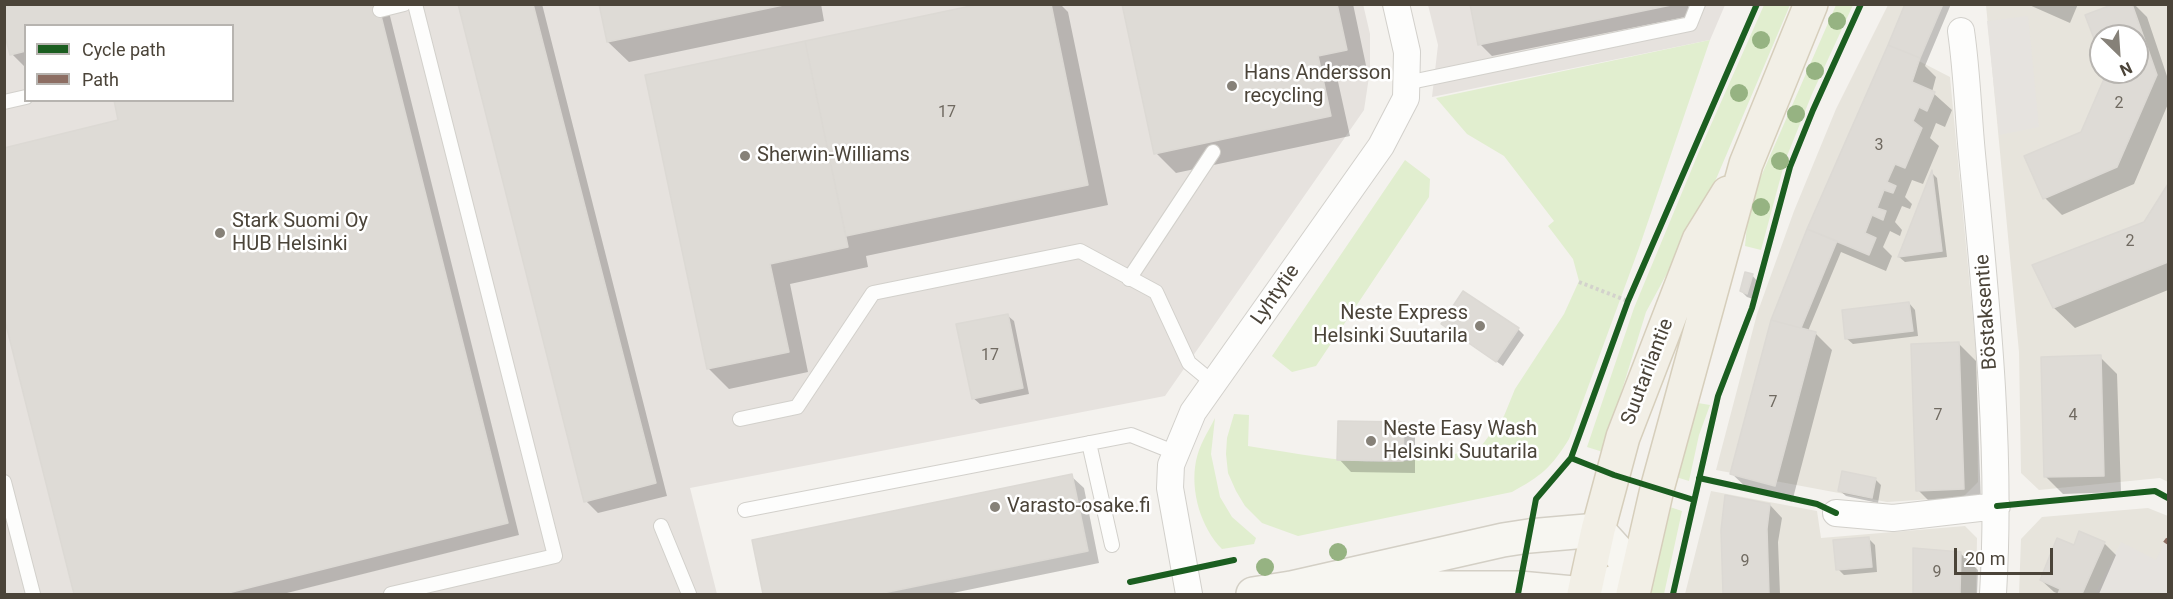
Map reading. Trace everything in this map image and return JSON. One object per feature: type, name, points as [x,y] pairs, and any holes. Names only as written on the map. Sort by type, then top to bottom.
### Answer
[{"type":"main road","name":"Suutarilantie","points":[[1635,584],[1658,489],[1746,164],[1811,4]]},
{"type":"main road","name":"Suutarilantie","points":[[1584,594],[1598,530],[1623,437],[1699,240],[1746,164]]},
{"type":"main road","points":[[1253,594],[1291,588],[1503,540],[1598,530],[1635,584],[1584,594],[1519,588],[1291,588]]},
{"type":"street","name":"Lyhtytie","points":[[1189,594],[1170,488],[1171,465],[1193,412],[1212,382],[1381,146],[1406,98],[1407,52],[1396,4]]},
{"type":"street","name":"Böstaksentie","points":[[1961,31],[1967,72],[1972,153],[1990,343],[1996,507],[1993,594]]},
{"type":"street","points":[[1836,513],[1893,518],[1996,507]]},
{"type":"lane","points":[[380,10],[404,4]]},
{"type":"lane","points":[[391,594],[555,556],[415,4]]},
{"type":"lane","points":[[1406,83],[1690,24],[1698,4]]},
{"type":"lane","points":[[4,102],[24,97]]},
{"type":"lane","points":[[1129,279],[1213,152]]},
{"type":"lane","points":[[740,418],[797,407],[873,293],[1080,251],[1156,292],[1189,363],[1212,382]]},
{"type":"lane","points":[[745,510],[1131,435],[1176,453]]},
{"type":"lane","points":[[1089,443],[1112,544]]},
{"type":"lane","points":[[4,482],[33,594]]},
{"type":"lane","points":[[661,526],[688,594]]},
{"type":"path","points":[[1579,282],[1628,301]]},
{"type":"path","points":[[1624,312],[1632,290]]},
{"type":"shaded area","points":[[1363,4],[1370,34],[1370,70],[1364,110],[1165,396],[690,488],[717,594],[5,594],[4,5]]},
{"type":"shaded area","points":[[1428,5],[1725,5],[1710,40],[1432,97],[1438,45]]},
{"type":"shaded area","points":[[1888,5],[1940,5],[1917,60],[1950,77],[1977,361],[1978,482],[1963,497],[1887,502],[1716,470],[1757,314],[1794,211],[1836,109]]},
{"type":"shaded area","points":[[1986,5],[2168,5],[2168,482],[2160,478],[2039,490],[2021,473],[2019,352]]},
{"type":"shaded area","points":[[2028,16],[2039,127],[1999,135],[1987,21]]},
{"type":"shaded area","points":[[1711,491],[1817,511],[1821,538],[1965,526],[1977,538],[1976,594],[1685,594]]},
{"type":"shaded area","points":[[2148,508],[2168,516],[2168,594],[2019,594],[2021,539],[2042,517]]},
{"type":"shaded area","points":[[2121,542],[2156,560],[2165,543],[2168,545],[2168,594],[2095,594]]},
{"type":"green space","points":[[1764,5],[1790,5],[1708,198],[1646,312],[1603,452],[1587,447],[1634,308],[1698,154]]},
{"type":"green space","points":[[1836,5],[1853,5],[1812,94],[1785,161],[1761,250],[1745,246],[1749,204]]},
{"type":"green space","points":[[1710,40],[1639,248],[1569,439],[1551,464],[1538,476],[1512,492],[1298,536],[1262,523],[1245,506],[1228,473],[1227,438],[1234,414],[1249,415],[1248,446],[1307,455],[1386,462],[1425,459],[1479,449],[1504,416],[1515,389],[1564,314],[1579,281],[1573,259],[1548,226],[1554,221],[1504,156],[1467,134],[1436,98]]},
{"type":"green space","points":[[1405,160],[1430,179],[1429,197],[1316,366],[1292,372],[1272,356]]},
{"type":"green space","points":[[1698,403],[1710,405],[1699,435],[1689,481],[1676,477],[1688,421]]},
{"type":"green space","points":[[1215,418],[1211,454],[1220,497],[1232,517],[1256,538],[1254,544],[1222,549],[1208,531],[1199,508],[1195,484],[1197,455]]},
{"type":"green space","points":[[1670,507],[1682,511],[1664,594],[1651,594]]},
{"type":"building","name":"Stark Suomi Oy HUB Helsinki","points":[[4,4],[378,4],[508,523],[224,594],[74,594],[4,317],[4,148],[118,120],[114,102],[234,102],[234,24],[24,24],[24,52],[10,55],[4,32]]},
{"type":"building","points":[[458,4],[533,4],[656,483],[584,502]]},
{"type":"building","points":[[599,4],[788,4],[607,42]]},
{"type":"building","points":[[980,4],[1051,4],[1088,185],[846,236],[805,41]]},
{"type":"building","name":"Hans Andersson recycling","points":[[1122,4],[1337,4],[1347,50],[1318,56],[1331,116],[1154,154]]},
{"type":"building","points":[[1470,4],[1676,4],[1478,45]]},
{"type":"building","points":[[1905,4],[1943,4],[1920,58],[1888,45]]},
{"type":"building","points":[[2114,4],[2132,4],[2139,24],[2089,26],[2085,15]]},
{"type":"building","name":"Sherwin-Williams","points":[[805,41],[848,247],[770,264],[789,352],[707,369],[645,75]]},
{"type":"building","points":[[1888,45],[1920,58],[1912,82],[1935,92],[1927,111],[1919,107],[1913,121],[1922,128],[1905,168],[1895,164],[1887,182],[1896,186],[1893,193],[1884,190],[1877,208],[1886,211],[1883,220],[1872,215],[1865,233],[1876,238],[1869,255],[1807,229]]},
{"type":"building","points":[[2149,52],[2157,75],[2117,167],[2043,199],[2024,156],[2081,132],[2102,84],[2149,84]]},
{"type":"building","points":[[1932,170],[1942,251],[1898,257]]},
{"type":"building","points":[[2168,184],[2168,262],[2053,308],[2032,265],[2144,222]]},
{"type":"building","points":[[1807,229],[1837,241],[1801,328],[1771,320]]},
{"type":"building","points":[[1745,272],[1753,274],[1747,294],[1740,291]]},
{"type":"building","name":"Neste Express Helsinki Suutarila","points":[[1463,291],[1519,328],[1496,362],[1441,324]]},
{"type":"building","points":[[1909,302],[1913,331],[1845,339],[1842,310]]},
{"type":"building","points":[[1008,314],[1023,388],[972,399],[956,324]]},
{"type":"building","points":[[1771,320],[1816,332],[1775,486],[1730,474]]},
{"type":"building","points":[[1959,342],[1964,489],[1916,491],[1911,344]]},
{"type":"building","points":[[2101,355],[2104,476],[2044,477],[2041,357]]},
{"type":"building","name":"Neste Easy Wash Helsinki Suutarila","points":[[1338,421],[1404,422],[1403,461],[1337,460]]},
{"type":"building","points":[[1842,471],[1876,478],[1872,498],[1838,491]]},
{"type":"building","name":"Varasto-osake.fi","points":[[1072,474],[1088,551],[878,594],[763,594],[752,540]]},
{"type":"building","points":[[1725,495],[1770,504],[1767,529],[1769,594],[1723,594],[1721,530]]},
{"type":"building","points":[[2079,531],[2105,542],[2082,594],[2058,594],[2060,589],[2040,580],[2057,538],[2074,545]]},
{"type":"building","points":[[1869,537],[1872,567],[1836,570],[1833,540]]},
{"type":"building","points":[[1913,548],[1961,552],[1960,594],[1913,594]]},
{"type":"marked path","points":[[2165,543],[2168,539]]},
{"type":"cycle path","points":[[1518,594],[1536,499],[1571,458],[1628,301],[1757,4]]},
{"type":"cycle path","points":[[1673,594],[1718,396],[1752,308],[1790,167],[1861,4]]},
{"type":"cycle path","points":[[1571,458],[1614,475],[1694,500]]},
{"type":"cycle path","points":[[1699,478],[1817,504],[1836,513]]},
{"type":"cycle path","points":[[1997,506],[2155,491],[2168,498]]},
{"type":"cycle path","points":[[1130,582],[1234,560]]},
{"type":"place","name":"Hans Andersson recycling","points":[[1232,86]]},
{"type":"place","name":"Sherwin-Williams","points":[[745,156]]},
{"type":"place","name":"Stark Suomi Oy HUB Helsinki","points":[[220,233]]},
{"type":"place","name":"Neste Express Helsinki Suutarila","points":[[1480,326]]},
{"type":"place","name":"Neste Easy Wash Helsinki Suutarila","points":[[1371,441]]},
{"type":"place","name":"Varasto-osake.fi","points":[[995,507]]}]
